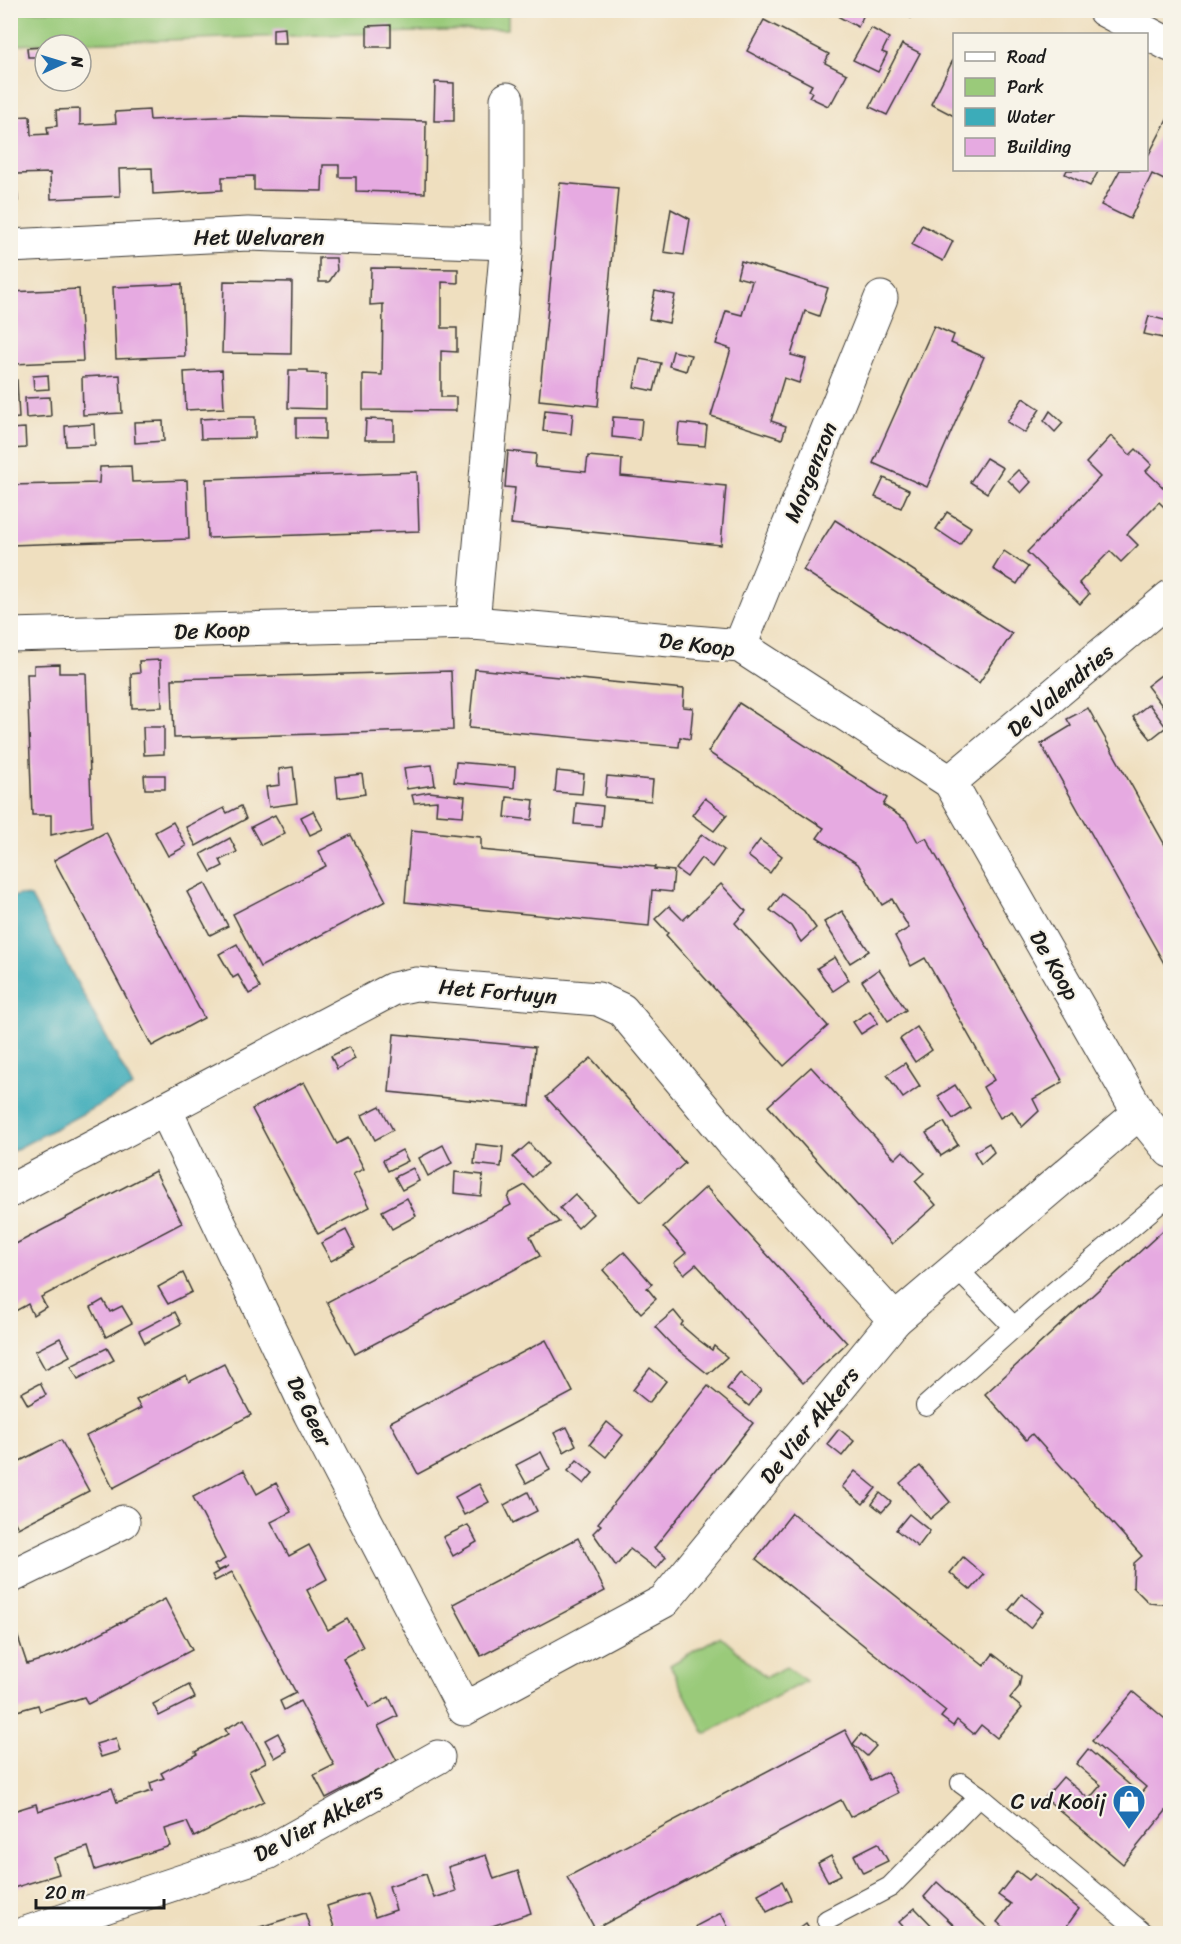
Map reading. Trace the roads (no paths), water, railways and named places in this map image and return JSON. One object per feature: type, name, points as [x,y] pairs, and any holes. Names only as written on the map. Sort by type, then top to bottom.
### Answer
[{"type":"street","points":[[1104,10],[1147,33]]},
{"type":"street","points":[[1148,33],[1170,45]]},
{"type":"street","points":[[473,622],[507,243],[507,99]]},
{"type":"street","name":"Het Welvaren","points":[[10,246],[248,234],[507,243]]},
{"type":"street","name":"Morgenzon","points":[[740,646],[881,298]]},
{"type":"street","name":"De Valendries","points":[[951,782],[1170,597]]},
{"type":"street","name":"De Koop","points":[[10,635],[473,622],[740,646],[951,782],[1138,1113],[1170,1151]]},
{"type":"street","name":"Het Fortuyn","points":[[10,1191],[393,989],[416,984],[598,999],[622,1010],[732,1142],[895,1320]]},
{"type":"street","name":"De Geer","points":[[165,1109],[310,1414],[464,1709]]},
{"type":"street","name":"De Vier Akkers","points":[[464,1709],[664,1601],[895,1320],[1138,1113]]},
{"type":"street","points":[[10,1577],[123,1522]]},
{"type":"street","name":"De Vier Akkers","points":[[22,1934],[267,1853],[438,1757]]},
{"type":"lane","points":[[926,1406],[1014,1327],[1170,1194]]},
{"type":"lane","points":[[956,1268],[1014,1327]]},
{"type":"lane","points":[[961,1783],[1144,1934]]},
{"type":"lane","points":[[827,1920],[890,1887],[979,1796]]},
{"type":"water","points":[[19,895],[31,897],[133,1087],[11,1152],[10,898]]},
{"type":"place","name":"C vd Kooij","points":[[1129,1830]]}]
